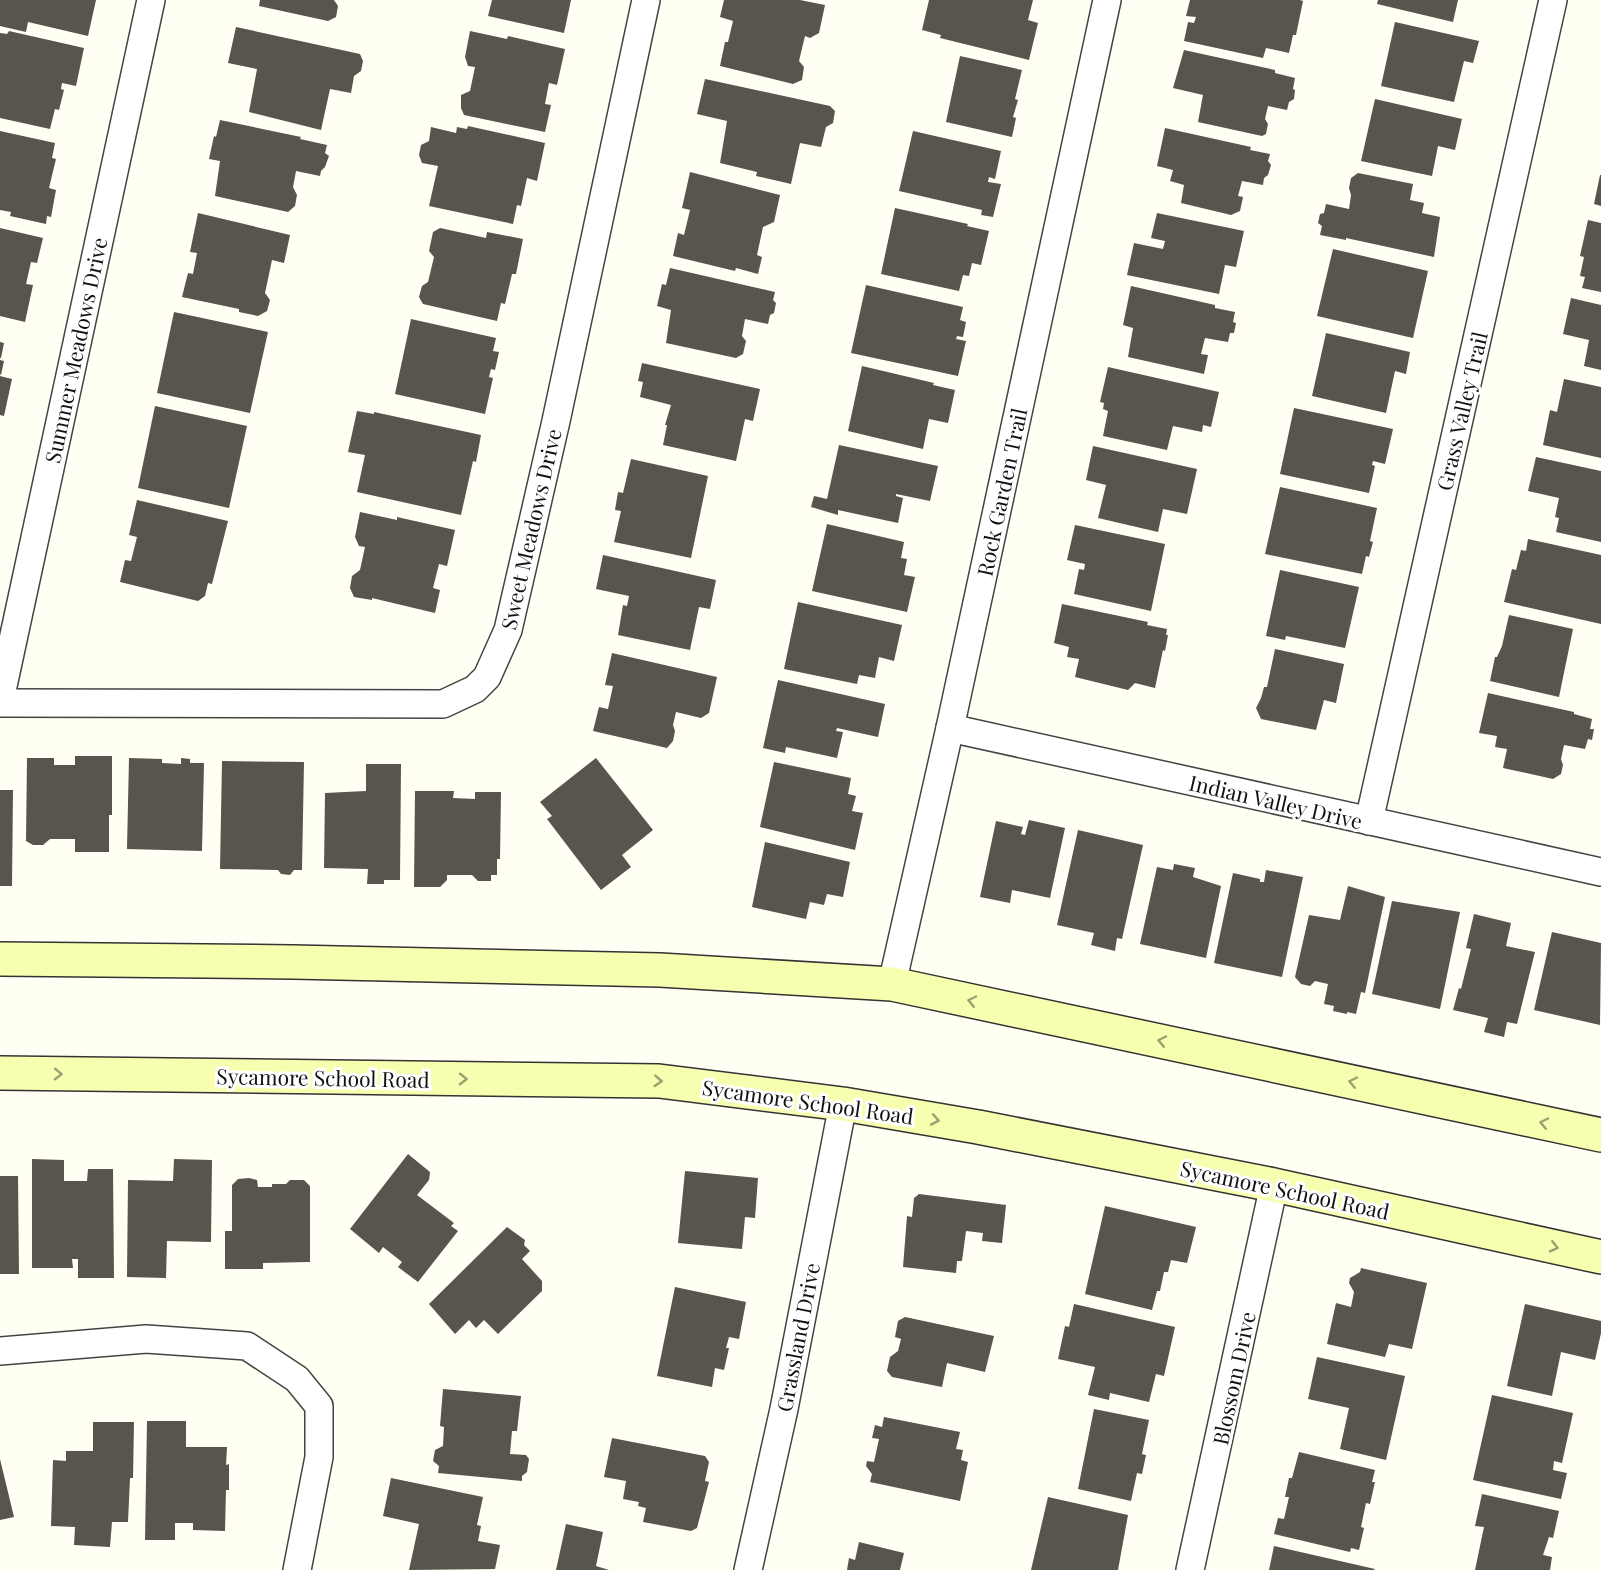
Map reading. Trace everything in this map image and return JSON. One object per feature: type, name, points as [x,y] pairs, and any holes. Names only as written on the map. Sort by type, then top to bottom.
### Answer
[{"type":"main road","points":[[0,959],[294,962],[660,970],[892,984],[1601,1135]]},
{"type":"main road","name":"Sycamore School Road","points":[[0,1073],[659,1081],[843,1104],[978,1127],[1274,1185],[1601,1257]]},
{"type":"street","name":"Summer Meadows Drive","points":[[0,701],[151,0]]},
{"type":"street","name":"Sweet Meadows Drive","points":[[0,701],[443,704],[475,689],[487,676],[508,630],[556,421],[646,0]]},
{"type":"street","name":"Rock Garden Trail","points":[[892,984],[950,728],[1107,0]]},
{"type":"street","name":"Grass Valley Trail","points":[[1369,821],[1553,0]]},
{"type":"street","name":"Indian Valley Drive","points":[[950,728],[1601,872]]},
{"type":"street","name":"Grassland Drive","points":[[748,1570],[784,1409],[843,1104]]},
{"type":"street","name":"Blossom Drive","points":[[1190,1570],[1274,1185]]},
{"type":"street","points":[[0,1351],[147,1339],[248,1346],[297,1378],[319,1406],[319,1458],[297,1570]]},
{"type":"building","points":[[0,0],[96,0],[88,36],[28,22],[26,32],[0,26]]},
{"type":"building","points":[[260,0],[334,0],[338,6],[336,17],[328,21],[259,6]]},
{"type":"building","points":[[492,0],[571,0],[564,33],[488,16]]},
{"type":"building","points":[[724,0],[800,0],[825,5],[819,33],[810,38],[805,36],[799,61],[804,67],[802,80],[793,84],[720,66],[725,42],[728,42],[733,21],[720,17]]},
{"type":"building","points":[[929,0],[1033,0],[1028,20],[1038,23],[1029,60],[940,38],[941,35],[922,30]]},
{"type":"building","points":[[1190,0],[1303,1],[1296,35],[1293,35],[1289,53],[1266,48],[1263,58],[1184,41],[1188,22],[1194,23],[1196,17],[1186,16]]},
{"type":"building","points":[[1378,0],[1458,0],[1453,22],[1377,4]]},
{"type":"building","points":[[1395,22],[1479,41],[1473,63],[1464,61],[1454,102],[1381,86]]},
{"type":"building","points":[[236,27],[360,54],[363,61],[361,71],[354,76],[351,93],[330,89],[321,130],[249,112],[257,69],[228,63]]},
{"type":"building","points":[[9,31],[84,48],[76,86],[62,83],[61,89],[64,90],[59,110],[55,109],[50,129],[0,118],[0,33],[7,34]]},
{"type":"building","points":[[470,31],[507,39],[508,36],[565,49],[557,85],[549,83],[545,104],[551,105],[545,132],[464,115],[461,108],[461,95],[470,91],[475,67],[468,66],[465,57]]},
{"type":"building","points":[[1184,50],[1275,70],[1275,73],[1295,78],[1294,99],[1289,102],[1287,110],[1268,106],[1265,119],[1268,124],[1266,134],[1262,136],[1198,122],[1203,95],[1173,88]]},
{"type":"building","points":[[960,56],[1022,70],[1015,99],[1018,100],[1013,117],[1016,118],[1012,137],[946,122]]},
{"type":"building","points":[[705,79],[830,106],[835,111],[833,123],[826,127],[821,147],[800,143],[791,184],[756,176],[757,172],[720,163],[727,121],[697,114]]},
{"type":"building","points":[[1375,99],[1462,119],[1455,150],[1438,146],[1432,176],[1361,161]]},
{"type":"building","points":[[220,120],[301,137],[300,139],[327,145],[325,153],[329,156],[325,167],[320,176],[296,171],[293,187],[297,195],[295,206],[288,212],[215,196],[220,161],[209,159]]},
{"type":"building","points":[[468,126],[545,143],[537,181],[527,178],[521,206],[517,205],[513,224],[429,206],[438,166],[422,163],[419,155],[421,145],[429,141],[431,127],[456,133],[457,127],[467,129]]},
{"type":"building","points":[[1165,128],[1251,147],[1250,150],[1270,154],[1268,161],[1271,165],[1263,185],[1242,181],[1238,196],[1243,197],[1240,211],[1231,215],[1181,203],[1184,185],[1170,181],[1173,170],[1157,166]]},
{"type":"building","points":[[0,131],[55,143],[52,158],[56,159],[49,188],[56,190],[51,217],[47,216],[46,224],[10,216],[11,212],[0,210]]},
{"type":"building","points":[[913,131],[1001,151],[995,179],[989,177],[988,182],[1001,184],[993,217],[981,215],[982,210],[899,191]]},
{"type":"building","points":[[690,172],[780,195],[774,222],[763,227],[757,255],[762,257],[758,274],[736,268],[735,271],[673,256],[678,233],[684,235],[690,210],[682,208]]},
{"type":"building","points":[[1358,173],[1413,184],[1410,200],[1424,203],[1422,213],[1440,217],[1434,257],[1346,238],[1346,240],[1320,235],[1322,226],[1318,223],[1326,204],[1349,209],[1351,178]]},
{"type":"building","points":[[1601,175],[1601,206],[1594,204]]},
{"type":"building","points":[[895,208],[968,224],[967,226],[989,231],[981,265],[972,263],[969,276],[963,275],[959,291],[881,274]]},
{"type":"building","points":[[198,213],[290,235],[284,263],[272,260],[265,293],[270,300],[267,311],[258,316],[239,312],[239,309],[182,297],[188,273],[193,274],[197,253],[190,252]]},
{"type":"building","points":[[1157,213],[1244,231],[1236,267],[1225,265],[1219,294],[1127,275],[1134,243],[1163,249],[1165,241],[1151,238]]},
{"type":"building","points":[[1588,220],[1601,223],[1601,292],[1582,288],[1585,277],[1580,276],[1584,257],[1580,256]]},
{"type":"building","points":[[0,228],[43,238],[37,263],[31,262],[26,284],[33,285],[25,322],[0,316]]},
{"type":"building","points":[[440,228],[486,238],[487,232],[523,239],[516,274],[512,274],[505,304],[501,303],[497,321],[423,304],[419,297],[422,286],[428,282],[434,257],[429,251],[433,232]]},
{"type":"building","points":[[1333,249],[1428,271],[1413,338],[1317,316]]},
{"type":"building","points":[[670,268],[775,292],[774,313],[770,315],[768,324],[745,319],[742,336],[746,341],[743,354],[736,358],[666,343],[671,310],[657,306],[662,284],[666,285]]},
{"type":"building","points":[[866,285],[963,307],[960,320],[966,322],[963,337],[957,336],[956,339],[966,341],[958,376],[851,353]]},
{"type":"building","points":[[1131,286],[1215,305],[1215,308],[1235,312],[1234,333],[1230,333],[1228,342],[1205,338],[1201,354],[1208,355],[1204,374],[1128,357],[1133,328],[1123,325]]},
{"type":"building","points":[[1571,298],[1601,305],[1601,370],[1584,366],[1589,340],[1563,334]]},
{"type":"building","points":[[174,312],[268,332],[250,413],[157,393]]},
{"type":"building","points":[[411,319],[496,338],[493,351],[499,352],[495,370],[491,369],[489,377],[493,378],[485,414],[395,394]]},
{"type":"building","points":[[1326,333],[1410,352],[1406,374],[1395,371],[1386,413],[1312,396]]},
{"type":"building","points":[[0,342],[4,343],[1,358],[0,358]]},
{"type":"building","points":[[0,360],[4,361],[1,375],[0,374]]},
{"type":"building","points":[[642,363],[760,389],[753,421],[745,419],[736,461],[663,445],[667,425],[665,425],[671,405],[640,397],[643,382],[638,381]]},
{"type":"building","points":[[862,366],[955,390],[948,423],[929,419],[923,449],[848,431]]},
{"type":"building","points":[[1108,367],[1219,392],[1211,427],[1203,425],[1202,432],[1173,426],[1167,450],[1103,436],[1108,411],[1103,409],[1104,403],[1100,402]]},
{"type":"building","points":[[0,376],[12,379],[4,416],[0,415]]},
{"type":"building","points":[[1564,379],[1601,387],[1601,458],[1543,445],[1550,410],[1557,412]]},
{"type":"building","points":[[155,406],[247,426],[229,508],[138,488]]},
{"type":"building","points":[[1294,408],[1393,429],[1385,464],[1373,461],[1372,465],[1375,466],[1369,493],[1280,474]]},
{"type":"building","points":[[357,411],[374,414],[374,412],[481,435],[461,515],[357,492],[365,455],[348,452]]},
{"type":"building","points":[[839,445],[938,466],[930,501],[896,494],[903,498],[898,523],[838,510],[838,515],[811,507],[814,496],[827,499]]},
{"type":"building","points":[[1093,446],[1197,469],[1187,514],[1163,509],[1158,532],[1098,518],[1106,485],[1086,480]]},
{"type":"building","points":[[1536,457],[1601,471],[1601,542],[1556,532],[1559,518],[1555,517],[1559,498],[1528,491]]},
{"type":"building","points":[[631,459],[708,476],[691,558],[614,542],[621,511],[615,510],[618,492],[623,493]]},
{"type":"building","points":[[1280,487],[1377,508],[1370,541],[1373,542],[1369,557],[1366,556],[1362,574],[1265,554]]},
{"type":"building","points":[[137,500],[228,521],[212,584],[208,583],[205,596],[198,601],[120,582],[125,560],[131,561],[137,537],[129,535]]},
{"type":"building","points":[[360,512],[397,520],[397,517],[455,530],[447,566],[439,564],[433,588],[440,590],[435,613],[372,598],[372,600],[354,597],[350,588],[352,576],[360,570],[365,547],[359,546],[355,537]]},
{"type":"building","points":[[827,524],[904,542],[901,558],[907,559],[904,575],[915,577],[907,612],[812,591]]},
{"type":"building","points":[[1075,525],[1165,544],[1151,611],[1074,594],[1079,569],[1084,570],[1085,564],[1067,560]]},
{"type":"building","points":[[1528,539],[1601,555],[1601,624],[1504,602],[1512,569],[1516,570],[1521,550],[1526,551]]},
{"type":"building","points":[[603,555],[716,580],[710,609],[699,607],[690,650],[618,635],[623,605],[627,606],[629,596],[596,589]]},
{"type":"building","points":[[1280,570],[1359,587],[1345,648],[1286,636],[1285,640],[1266,636]]},
{"type":"building","points":[[798,602],[902,625],[894,661],[879,657],[875,678],[859,675],[857,684],[784,669]]},
{"type":"building","points":[[1062,604],[1148,622],[1147,625],[1167,629],[1165,651],[1163,650],[1155,688],[1135,683],[1128,690],[1075,677],[1079,659],[1067,657],[1069,647],[1054,643]]},
{"type":"building","points":[[1509,615],[1573,629],[1559,697],[1490,681],[1495,657],[1502,646]]},
{"type":"building","points":[[1275,649],[1344,664],[1336,703],[1324,700],[1316,730],[1261,719],[1256,708],[1264,687],[1267,687]]},
{"type":"building","points":[[612,653],[717,677],[709,713],[701,718],[676,712],[673,741],[667,748],[593,731],[599,707],[608,709],[613,686],[605,685]]},
{"type":"building","points":[[778,680],[885,704],[878,737],[837,728],[836,731],[843,732],[837,758],[786,747],[785,753],[763,748]]},
{"type":"building","points":[[1488,693],[1574,712],[1574,714],[1592,719],[1590,729],[1594,729],[1592,740],[1588,739],[1585,749],[1564,745],[1561,774],[1553,779],[1503,768],[1507,749],[1495,747],[1497,736],[1479,733]]},
{"type":"building","points":[[75,756],[112,756],[112,815],[109,815],[109,852],[75,852],[75,839],[50,839],[43,845],[33,845],[26,841],[27,758],[54,758],[54,765],[75,765]]},
{"type":"building","points":[[129,758],[162,759],[162,763],[181,764],[181,758],[190,759],[190,763],[204,763],[202,851],[127,849]]},
{"type":"building","points":[[596,758],[653,830],[622,855],[631,867],[601,890],[547,819],[552,816],[540,802]]},
{"type":"building","points":[[222,761],[304,762],[302,870],[294,870],[290,875],[281,874],[278,870],[220,869]]},
{"type":"building","points":[[774,762],[851,778],[848,794],[856,796],[852,811],[863,813],[855,850],[760,827]]},
{"type":"building","points":[[366,764],[401,764],[400,880],[384,880],[384,884],[367,884],[368,869],[324,868],[325,793],[366,791]]},
{"type":"building","points":[[0,790],[13,790],[12,886],[0,886]]},
{"type":"building","points":[[415,791],[454,791],[453,798],[475,799],[475,792],[501,792],[500,859],[497,859],[497,875],[491,875],[491,881],[478,881],[472,875],[447,875],[447,880],[440,887],[414,887]]},
{"type":"building","points":[[1029,820],[1065,828],[1050,898],[1012,890],[1010,903],[980,897],[996,821],[1023,827],[1021,834],[1025,835]]},
{"type":"building","points":[[1078,830],[1143,845],[1122,939],[1117,938],[1115,951],[1091,945],[1094,933],[1057,925]]},
{"type":"building","points":[[765,842],[850,862],[843,897],[827,894],[824,905],[810,902],[806,919],[752,907]]},
{"type":"building","points":[[1174,864],[1195,868],[1193,877],[1221,886],[1206,958],[1140,944],[1157,867],[1173,870]]},
{"type":"building","points":[[1266,870],[1303,877],[1282,977],[1214,963],[1233,873],[1264,882]]},
{"type":"building","points":[[1348,886],[1385,897],[1365,993],[1361,992],[1356,1014],[1333,1011],[1334,1006],[1324,1004],[1328,984],[1315,981],[1310,986],[1301,984],[1295,977],[1309,915],[1340,920]]},
{"type":"building","points":[[1392,901],[1460,912],[1440,1009],[1372,994]]},
{"type":"building","points":[[1474,914],[1511,923],[1506,946],[1535,952],[1517,1024],[1507,1022],[1504,1037],[1484,1032],[1488,1018],[1453,1010],[1471,949],[1466,948]]},
{"type":"building","points":[[1552,932],[1601,943],[1600,1025],[1534,1010]]},
{"type":"building","points":[[408,1154],[430,1172],[429,1180],[417,1195],[454,1223],[451,1226],[458,1231],[418,1282],[398,1267],[402,1262],[383,1247],[379,1253],[350,1229]]},
{"type":"building","points":[[32,1159],[64,1160],[64,1181],[87,1181],[88,1169],[113,1169],[114,1278],[78,1278],[78,1259],[72,1259],[73,1268],[32,1268]]},
{"type":"building","points":[[174,1159],[212,1160],[211,1242],[167,1241],[166,1278],[127,1277],[128,1180],[173,1181]]},
{"type":"building","points":[[685,1171],[758,1178],[755,1218],[745,1217],[742,1249],[678,1243]]},
{"type":"building","points":[[0,1176],[18,1176],[19,1274],[0,1274]]},
{"type":"building","points":[[238,1179],[257,1180],[258,1187],[286,1184],[290,1180],[304,1180],[310,1186],[310,1262],[263,1263],[263,1269],[225,1269],[225,1231],[232,1231],[232,1185]]},
{"type":"building","points":[[919,1194],[1006,1205],[1002,1243],[982,1241],[983,1233],[966,1231],[962,1261],[957,1261],[956,1273],[903,1267],[907,1216],[912,1217],[914,1198]]},
{"type":"building","points":[[1105,1206],[1196,1227],[1187,1263],[1171,1260],[1168,1272],[1164,1272],[1160,1291],[1157,1291],[1152,1310],[1085,1294]]},
{"type":"building","points":[[507,1227],[525,1240],[524,1245],[530,1251],[522,1259],[542,1281],[542,1291],[498,1334],[484,1320],[476,1328],[469,1320],[455,1334],[429,1304]]},
{"type":"building","points":[[1361,1268],[1427,1283],[1412,1349],[1389,1344],[1385,1357],[1327,1344],[1336,1303],[1351,1307],[1354,1292],[1349,1283],[1350,1278],[1360,1272]]},
{"type":"building","points":[[675,1287],[746,1302],[739,1339],[729,1337],[724,1370],[715,1368],[712,1387],[657,1376]]},
{"type":"building","points":[[1074,1304],[1175,1327],[1164,1376],[1156,1374],[1149,1402],[1110,1393],[1109,1400],[1088,1395],[1095,1367],[1058,1359],[1065,1326],[1069,1327]]},
{"type":"building","points":[[1525,1304],[1601,1321],[1601,1333],[1595,1360],[1561,1352],[1552,1396],[1507,1386]]},
{"type":"building","points":[[905,1317],[994,1336],[985,1372],[947,1363],[942,1387],[892,1377],[887,1371],[890,1357],[898,1351],[901,1339],[895,1337],[898,1321]]},
{"type":"building","points":[[1317,1357],[1405,1376],[1386,1460],[1340,1449],[1349,1408],[1308,1399]]},
{"type":"building","points":[[443,1389],[521,1396],[517,1431],[512,1431],[510,1454],[526,1455],[529,1459],[527,1472],[522,1476],[522,1481],[438,1473],[439,1466],[433,1461],[435,1450],[443,1446],[444,1427],[440,1426]]},
{"type":"building","points":[[1492,1395],[1573,1413],[1562,1463],[1554,1461],[1553,1470],[1567,1473],[1561,1499],[1473,1480]]},
{"type":"building","points":[[1094,1409],[1149,1420],[1142,1454],[1146,1455],[1142,1474],[1137,1473],[1131,1501],[1078,1489]]},
{"type":"building","points":[[884,1417],[960,1432],[956,1449],[963,1450],[961,1460],[968,1462],[960,1501],[870,1482],[872,1474],[866,1466],[867,1461],[874,1462],[879,1439],[872,1438],[875,1425],[882,1427]]},
{"type":"building","points":[[147,1421],[186,1421],[186,1447],[227,1447],[226,1465],[229,1464],[229,1490],[226,1490],[225,1531],[193,1530],[193,1523],[175,1523],[175,1540],[145,1540]]},
{"type":"building","points":[[93,1422],[134,1422],[133,1478],[130,1478],[128,1522],[112,1522],[110,1547],[74,1545],[75,1527],[51,1526],[53,1460],[66,1461],[66,1451],[93,1451]]},
{"type":"building","points":[[612,1438],[705,1456],[709,1462],[705,1481],[709,1482],[697,1528],[691,1531],[643,1522],[646,1508],[638,1506],[639,1502],[623,1499],[626,1481],[604,1477]]},
{"type":"building","points":[[1299,1452],[1375,1470],[1370,1504],[1366,1503],[1361,1527],[1364,1528],[1359,1550],[1351,1548],[1350,1552],[1274,1534],[1278,1518],[1284,1519],[1289,1497],[1285,1497],[1289,1478],[1292,1478]]},
{"type":"building","points":[[0,1459],[14,1517],[0,1520]]},
{"type":"building","points":[[391,1478],[483,1497],[477,1525],[481,1526],[478,1541],[500,1545],[495,1569],[409,1570],[419,1524],[383,1516]]},
{"type":"building","points":[[1482,1494],[1559,1511],[1553,1538],[1549,1537],[1543,1555],[1552,1557],[1550,1570],[1475,1570],[1484,1527],[1475,1526]]},
{"type":"building","points":[[1048,1497],[1128,1515],[1118,1570],[1031,1570]]},
{"type":"building","points":[[566,1524],[603,1532],[596,1566],[609,1570],[556,1570]]},
{"type":"building","points":[[859,1542],[904,1553],[900,1570],[847,1570],[849,1558],[855,1560]]},
{"type":"building","points":[[1274,1546],[1375,1569],[1269,1570]]}]
